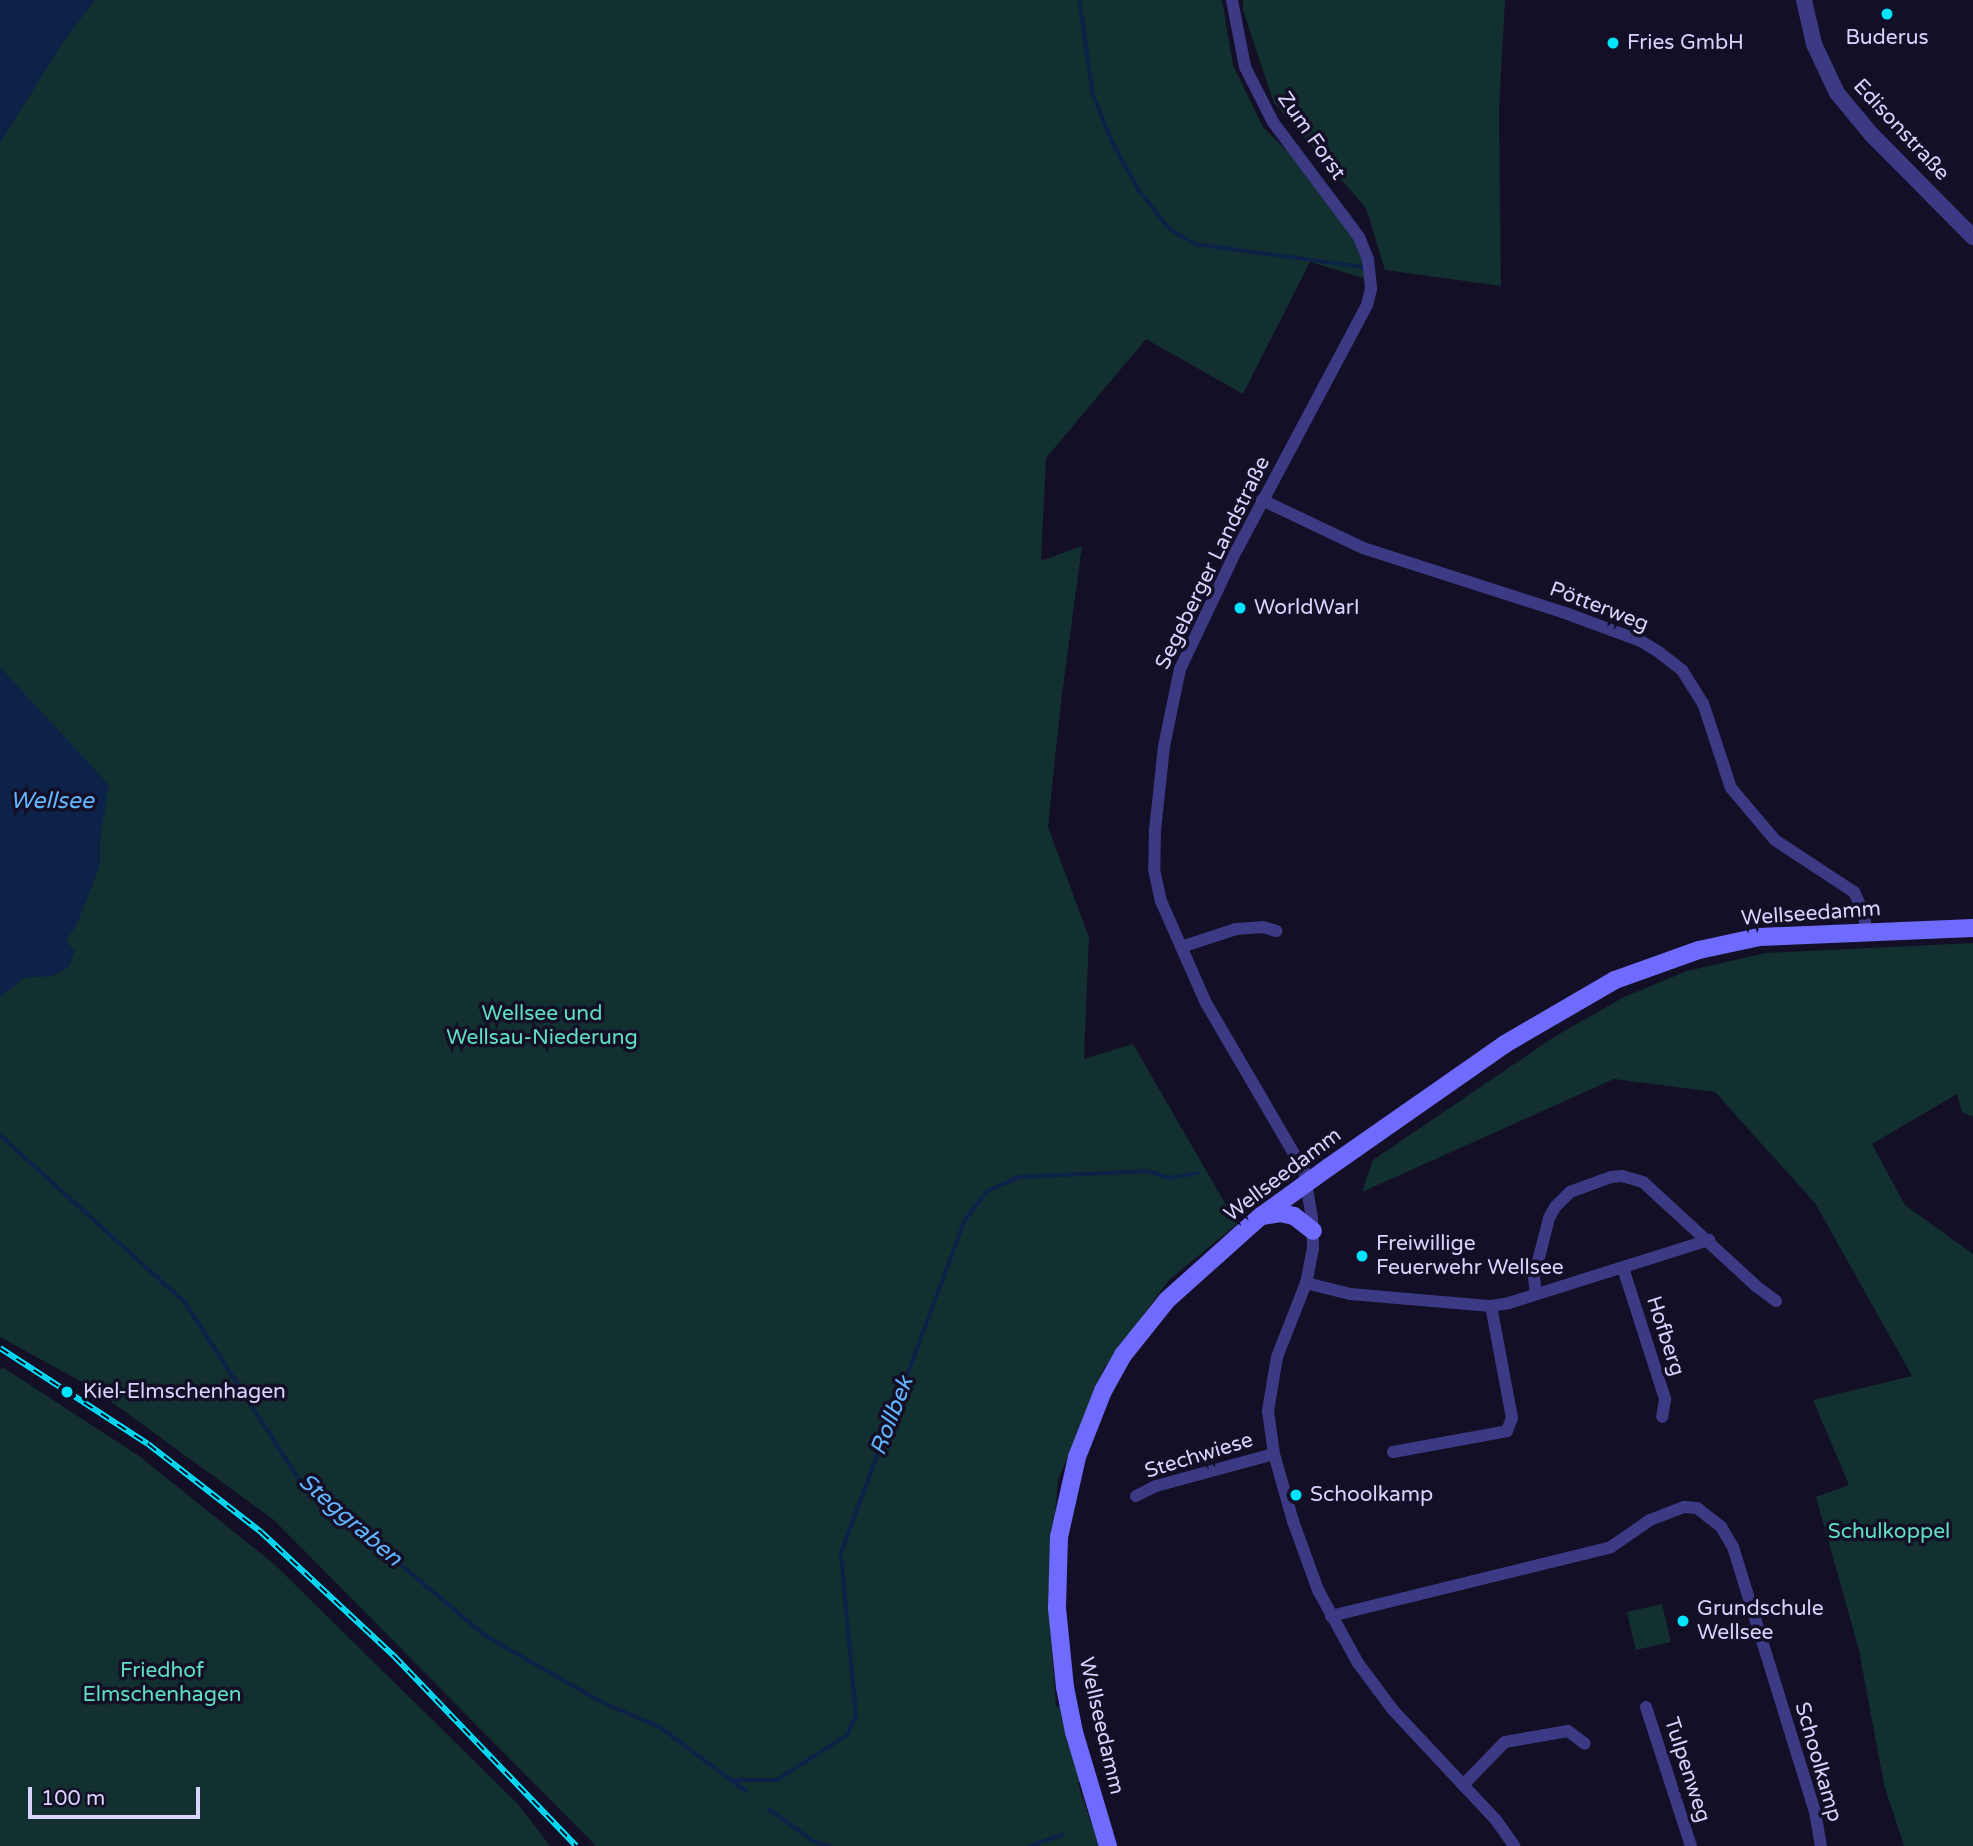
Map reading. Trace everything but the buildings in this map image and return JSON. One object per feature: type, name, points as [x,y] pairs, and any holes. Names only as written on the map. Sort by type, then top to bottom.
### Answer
[{"type":"main road","name":"Wellseedamm","points":[[1108,1846],[1074,1732],[1061,1658],[1056,1580],[1068,1487],[1087,1428],[1123,1355],[1180,1286],[1261,1216],[1505,1044],[1615,980],[1699,950],[1750,939],[1973,928]]},
{"type":"main road","points":[[1261,1216],[1280,1213],[1294,1216],[1312,1231]]},
{"type":"street","name":"Zum Forst","points":[[1232,0],[1245,67],[1273,122],[1359,237],[1368,259],[1371,289]]},
{"type":"street","name":"Edisonstraße","points":[[1804,0],[1814,44],[1837,93],[1872,135],[1973,237]]},
{"type":"street","name":"Segeberger Landstraße","points":[[1371,289],[1367,305],[1262,500],[1190,647],[1172,697],[1155,830],[1154,869],[1161,901],[1206,1003],[1304,1171],[1312,1231],[1306,1283],[1277,1357],[1269,1385],[1268,1411],[1274,1454],[1293,1521],[1331,1616],[1344,1640],[1393,1710],[1496,1820],[1514,1846]]},
{"type":"street","name":"Pötterweg","points":[[1262,500],[1363,548],[1568,614],[1641,642],[1660,653],[1682,670],[1703,703],[1731,788],[1775,840],[1853,892],[1864,913],[1866,933]]},
{"type":"street","points":[[1181,947],[1236,929],[1263,928],[1276,931]]},
{"type":"street","points":[[1536,1294],[1534,1277],[1549,1218],[1555,1207],[1570,1192],[1611,1177],[1632,1177],[1643,1182],[1756,1286],[1776,1301]]},
{"type":"street","points":[[1306,1283],[1350,1294],[1491,1306],[1709,1240]]},
{"type":"street","name":"Hofberg","points":[[1623,1268],[1665,1399],[1662,1417]]},
{"type":"street","points":[[1393,1452],[1507,1431],[1513,1418],[1491,1306]]},
{"type":"street","name":"Stechwiese","points":[[1136,1496],[1156,1486],[1274,1454]]},
{"type":"street","name":"Schoolkamp","points":[[1331,1616],[1611,1547],[1650,1520],[1684,1507],[1697,1508],[1721,1527],[1733,1547],[1815,1812],[1821,1846]]},
{"type":"street","name":"Tulpenweg","points":[[1646,1707],[1691,1846]]},
{"type":"street","points":[[1463,1785],[1505,1742],[1569,1731],[1586,1744]]},
{"type":"green space","name":"Wellsee und Wellsau-Niederung","points":[[0,0],[1222,0],[1233,65],[1263,127],[1350,214],[1370,280],[1310,262],[1243,394],[1146,339],[1046,458],[1041,561],[1082,546],[1061,702],[1048,827],[1089,937],[1084,1059],[1133,1044],[1237,1224],[1169,1280],[1104,1368],[1058,1480],[1048,1595],[1056,1706],[1063,1709],[1084,1779],[1078,1783],[1099,1846],[596,1846],[274,1520],[91,1387],[0,1337]]},
{"type":"green space","points":[[1243,0],[1505,0],[1499,108],[1501,286],[1385,270],[1366,208],[1274,103],[1243,10]]},
{"type":"green space","name":"Schulkoppel","points":[[1973,943],[1973,1117],[1962,1112],[1957,1094],[1872,1144],[1905,1205],[1973,1254],[1973,1846],[1904,1846],[1884,1785],[1859,1650],[1816,1497],[1849,1485],[1813,1400],[1912,1376],[1815,1203],[1715,1092],[1614,1079],[1362,1192],[1373,1160],[1554,1037],[1624,997],[1687,971],[1765,953]]},
{"type":"green space","name":"Friedhof Elmschenhagen","points":[[4,1368],[139,1456],[274,1564],[518,1804],[550,1846],[0,1846],[0,1369]]},
{"type":"green space","points":[[1662,1604],[1671,1642],[1636,1650],[1627,1612]]},
{"type":"water","points":[[0,0],[95,0],[64,41],[0,143]]},
{"type":"water","name":"Wellsee","points":[[0,667],[109,785],[100,839],[100,865],[77,924],[66,941],[75,951],[69,967],[52,976],[24,978],[0,997]]},
{"type":"waterway","points":[[1080,0],[1093,94],[1113,143],[1139,190],[1170,229],[1195,244],[1364,267]]},
{"type":"waterway","name":"Steggraben","points":[[0,1135],[185,1302],[299,1479],[486,1636],[602,1702],[660,1727],[746,1791]]},
{"type":"waterway","name":"Rollbek","points":[[730,1780],[777,1780],[847,1735],[856,1716],[841,1553],[965,1220],[988,1191],[1019,1177],[1148,1171],[1169,1178],[1198,1173]]},
{"type":"waterway","name":"Steggraben","points":[[769,1809],[813,1841],[829,1846]]},
{"type":"waterway","points":[[1030,1846],[1062,1835]]},
{"type":"railway","points":[[0,1348],[148,1444],[261,1532],[394,1656],[576,1846]]},
{"type":"place","name":"Buderus","points":[[1887,14]]},
{"type":"place","name":"Fries GmbH","points":[[1613,43]]},
{"type":"place","name":"WorldWarI","points":[[1240,608]]},
{"type":"place","name":"Freiwillige Feuerwehr Wellsee","points":[[1362,1256]]},
{"type":"place","name":"Kiel-Elmschenhagen","points":[[67,1392]]},
{"type":"place","name":"Schoolkamp","points":[[1296,1495]]},
{"type":"place","name":"Grundschule Wellsee","points":[[1683,1621]]}]
